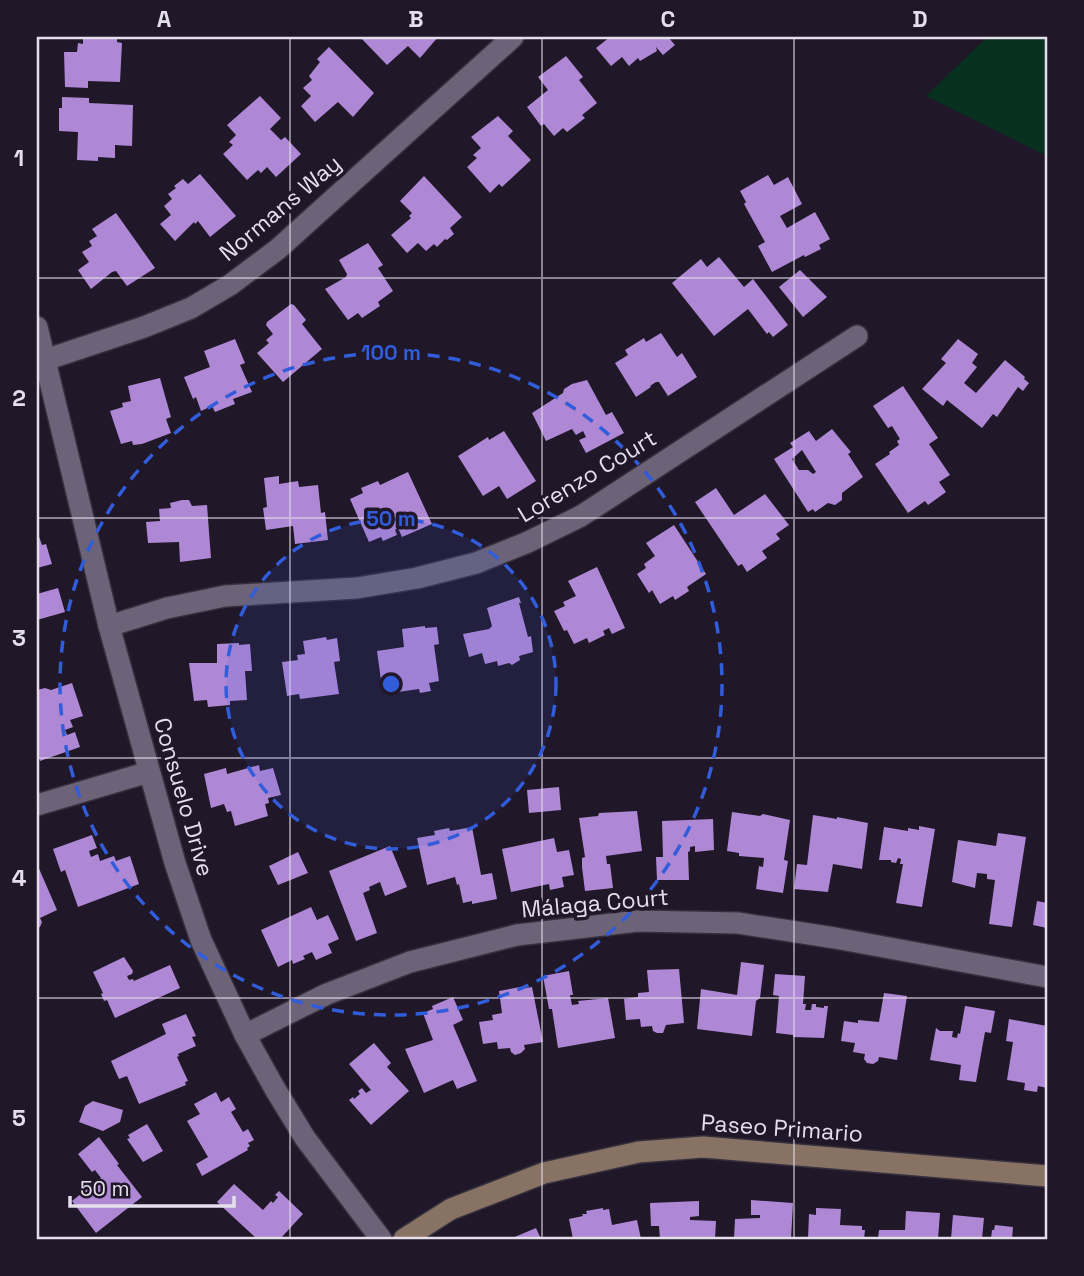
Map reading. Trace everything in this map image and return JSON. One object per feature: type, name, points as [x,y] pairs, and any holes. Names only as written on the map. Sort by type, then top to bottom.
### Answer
[{"type":"street","name":"Normans Way","points":[[45,360],[144,327],[191,308],[230,285],[278,249],[513,37]]},
{"type":"street","name":"Consuelo Drive","points":[[37,327],[109,626],[174,863],[201,940],[245,1035],[304,1138],[381,1239]]},
{"type":"street","name":"Lorenzo Court","points":[[109,626],[167,608],[225,596],[356,588],[417,578],[476,563],[528,542],[580,516],[857,336]]},
{"type":"street","points":[[37,805],[149,772]]},
{"type":"street","name":"Málaga Court","points":[[245,1035],[327,994],[410,962],[517,935],[638,921],[738,923],[835,937],[1047,977]]},
{"type":"street","name":"Paseo Primario","points":[[404,1239],[451,1209],[544,1173],[639,1152],[703,1147],[1047,1176]]},
{"type":"green space","points":[[987,37],[1047,37],[1047,156],[926,96]]},
{"type":"building","points":[[83,37],[117,37],[117,42],[122,43],[120,82],[88,81],[88,88],[65,87],[64,52],[77,52],[78,43],[83,44]]},
{"type":"building","points":[[360,37],[438,37],[420,58],[408,46],[387,65]]},
{"type":"building","points":[[610,37],[668,37],[675,45],[663,55],[656,47],[657,51],[640,61],[638,58],[629,66],[622,57],[611,66],[596,48]]},
{"type":"building","points":[[329,47],[374,93],[353,117],[338,102],[315,122],[301,106],[311,96],[303,88],[312,80],[309,76],[320,62],[317,59]]},
{"type":"building","points":[[566,56],[583,77],[579,80],[597,103],[582,115],[585,118],[567,132],[563,128],[554,136],[544,124],[541,126],[527,107],[548,90],[538,77]]},
{"type":"building","points":[[260,96],[281,118],[270,129],[281,140],[285,137],[301,154],[276,177],[267,167],[261,173],[258,170],[247,180],[223,154],[233,145],[229,142],[236,135],[227,125]]},
{"type":"building","points":[[62,97],[89,98],[89,103],[133,105],[132,146],[115,145],[115,158],[98,157],[98,161],[77,160],[78,132],[59,131]]},
{"type":"building","points":[[498,116],[513,131],[508,136],[531,160],[502,187],[499,184],[490,193],[467,167],[477,158],[473,155],[481,148],[471,137]]},
{"type":"building","points":[[200,174],[236,216],[210,237],[198,221],[195,224],[194,222],[175,241],[160,224],[171,215],[164,206],[172,199],[168,194],[183,179],[188,184]]},
{"type":"building","points":[[768,175],[774,185],[788,177],[802,204],[780,216],[787,228],[815,212],[830,239],[819,245],[821,249],[772,272],[758,246],[765,242],[744,204],[746,202],[740,191]]},
{"type":"building","points":[[424,176],[462,217],[450,228],[454,234],[437,247],[434,244],[426,251],[418,243],[407,253],[391,235],[411,218],[409,216],[412,213],[400,201]]},
{"type":"building","points":[[116,213],[155,268],[127,286],[116,271],[112,272],[91,289],[78,270],[89,262],[82,252],[92,246],[89,241],[97,236],[92,229]]},
{"type":"building","points":[[368,243],[383,265],[378,268],[393,291],[378,302],[380,306],[362,318],[358,313],[348,320],[325,289],[346,277],[339,260]]},
{"type":"building","points":[[719,257],[744,287],[753,279],[788,325],[773,337],[769,332],[767,334],[748,309],[714,336],[672,283],[701,259],[707,267]]},
{"type":"building","points":[[800,270],[827,297],[803,317],[779,287]]},
{"type":"building","points":[[291,304],[306,320],[302,324],[322,349],[283,382],[257,353],[269,343],[266,340],[273,334],[266,325],[267,322]]},
{"type":"building","points":[[661,333],[677,357],[682,353],[697,377],[668,396],[659,382],[656,382],[636,397],[615,363],[628,355],[625,350],[644,338],[646,342]]},
{"type":"building","points":[[235,339],[245,363],[240,365],[252,392],[233,399],[235,404],[215,412],[212,406],[201,411],[184,377],[210,367],[204,351]]},
{"type":"building","points":[[958,339],[978,354],[972,363],[977,367],[964,383],[976,393],[1005,360],[1029,383],[1023,391],[1018,387],[997,417],[993,414],[982,428],[947,400],[943,406],[922,389],[946,363],[941,359]]},
{"type":"building","points":[[160,378],[171,417],[166,419],[171,433],[142,444],[133,445],[132,441],[121,444],[110,411],[131,401],[128,386]]},
{"type":"building","points":[[587,380],[606,415],[612,412],[624,433],[586,453],[579,440],[586,437],[583,431],[576,435],[572,429],[546,441],[532,413],[572,384]]},
{"type":"building","points":[[903,386],[938,438],[929,444],[950,475],[939,482],[946,492],[928,505],[925,501],[908,513],[875,464],[899,445],[897,441],[900,439],[892,426],[888,428],[873,406]]},
{"type":"building","points":[[832,429],[851,452],[848,454],[863,477],[842,493],[842,500],[835,505],[828,503],[815,512],[813,509],[808,512],[774,459],[793,447],[790,443],[809,431],[816,441]],"holes":[[[802,450],[816,472],[813,474],[808,470],[799,470],[792,459]]]},
{"type":"building","points":[[504,431],[536,481],[507,499],[499,486],[483,496],[458,456],[488,437],[489,440]]},
{"type":"building","points":[[408,472],[432,524],[402,537],[398,528],[395,530],[397,535],[383,541],[381,537],[369,542],[350,499],[363,493],[361,488],[378,481],[380,485]]},
{"type":"building","points":[[279,476],[279,484],[298,481],[299,487],[318,485],[328,540],[295,544],[293,526],[266,530],[263,508],[267,507],[264,478]]},
{"type":"building","points":[[716,488],[734,515],[765,494],[789,525],[776,534],[780,539],[762,551],[767,558],[747,572],[742,564],[738,566],[695,502]]},
{"type":"building","points":[[189,500],[192,506],[207,505],[211,558],[180,562],[179,542],[148,543],[146,522],[160,521],[159,509],[171,508],[170,503]]},
{"type":"building","points":[[674,525],[706,574],[687,587],[689,591],[675,600],[673,596],[660,604],[652,590],[649,593],[637,574],[646,568],[644,564],[655,556],[646,543]]},
{"type":"building","points":[[37,531],[42,545],[46,544],[52,564],[37,568]]},
{"type":"building","points":[[597,567],[625,628],[612,634],[609,628],[603,631],[605,635],[589,643],[587,638],[574,644],[554,611],[565,606],[563,602],[576,596],[568,581]]},
{"type":"building","points":[[58,588],[65,612],[37,620],[37,594]]},
{"type":"building","points":[[519,597],[533,652],[519,656],[520,660],[512,665],[509,663],[498,666],[497,661],[485,664],[482,653],[469,657],[463,634],[489,629],[492,626],[487,608]]},
{"type":"building","points":[[437,627],[439,644],[434,645],[439,681],[429,683],[431,691],[420,693],[419,689],[398,692],[398,686],[382,688],[377,651],[404,647],[402,629]]},
{"type":"building","points":[[326,637],[327,640],[337,638],[340,661],[334,662],[339,694],[300,699],[299,694],[287,696],[282,662],[298,660],[297,655],[305,654],[303,641]]},
{"type":"building","points":[[217,644],[250,644],[252,671],[245,671],[247,700],[208,707],[207,700],[194,701],[189,663],[217,663]]},
{"type":"building","points":[[72,683],[83,716],[70,720],[73,727],[65,730],[67,735],[75,732],[80,747],[40,761],[37,750],[37,690],[51,690]]},
{"type":"building","points":[[259,765],[260,771],[273,768],[281,795],[268,798],[269,803],[265,804],[268,816],[235,826],[231,811],[227,812],[224,804],[211,808],[204,774],[226,768],[227,774]]},
{"type":"building","points":[[559,787],[561,810],[529,813],[527,790]]},
{"type":"building","points":[[637,811],[642,851],[606,856],[607,864],[610,864],[613,888],[585,891],[582,858],[585,857],[579,818],[598,816],[599,813]]},
{"type":"building","points":[[732,812],[760,816],[763,814],[790,820],[784,860],[788,861],[783,893],[756,889],[759,866],[763,867],[764,858],[739,856],[739,853],[727,851]]},
{"type":"building","points":[[813,815],[868,823],[862,869],[833,864],[828,892],[794,889],[797,864],[807,865]]},
{"type":"building","points":[[713,819],[714,850],[695,852],[695,846],[690,847],[689,880],[657,880],[656,857],[663,857],[662,821]]},
{"type":"building","points":[[919,826],[935,829],[922,907],[896,903],[903,864],[900,864],[901,859],[898,858],[896,863],[879,860],[884,827],[908,831],[908,828],[919,830]]},
{"type":"building","points":[[472,827],[481,875],[492,873],[497,899],[472,904],[472,901],[463,903],[455,877],[427,885],[417,838],[435,835],[434,831],[449,828],[450,831]]},
{"type":"building","points":[[998,833],[1026,837],[1012,927],[989,924],[995,880],[987,879],[987,874],[977,873],[975,888],[952,882],[958,840],[996,846]]},
{"type":"building","points":[[92,835],[97,848],[89,851],[91,857],[98,854],[100,861],[114,856],[116,861],[130,856],[139,884],[78,907],[65,870],[61,872],[53,849]]},
{"type":"building","points":[[554,838],[557,852],[569,850],[574,875],[562,877],[564,887],[550,890],[549,884],[511,892],[502,849]]},
{"type":"building","points":[[390,846],[407,887],[385,896],[380,882],[363,893],[377,933],[356,941],[329,871]]},
{"type":"building","points":[[298,852],[308,873],[278,885],[269,866]]},
{"type":"building","points":[[37,864],[57,910],[40,918],[42,922],[37,928]]},
{"type":"building","points":[[1037,901],[1047,903],[1047,928],[1033,925]]},
{"type":"building","points":[[311,907],[317,920],[328,915],[339,939],[328,944],[332,953],[316,960],[312,952],[303,956],[305,959],[293,964],[292,960],[278,967],[261,930]]},
{"type":"building","points":[[124,957],[133,971],[127,976],[129,980],[134,981],[170,965],[180,988],[115,1018],[107,1000],[104,1001],[93,972]]},
{"type":"building","points":[[741,962],[764,965],[752,1036],[697,1029],[701,989],[737,995]]},
{"type":"building","points":[[679,969],[684,1023],[666,1025],[663,1033],[657,1033],[652,1026],[641,1027],[640,1019],[626,1020],[624,999],[649,992],[647,970]]},
{"type":"building","points":[[569,971],[572,1005],[579,1004],[578,1001],[608,998],[615,1038],[558,1048],[543,976]]},
{"type":"building","points":[[775,974],[805,976],[805,1010],[811,1010],[812,1004],[824,1008],[828,1006],[824,1038],[793,1037],[776,1033],[779,996],[773,995]]},
{"type":"building","points":[[532,987],[543,1042],[524,1045],[525,1049],[515,1055],[510,1048],[498,1049],[497,1042],[483,1044],[479,1022],[493,1020],[492,1015],[502,1013],[499,991]]},
{"type":"building","points":[[884,993],[907,996],[897,1060],[879,1057],[873,1064],[867,1063],[865,1054],[853,1052],[855,1043],[841,1041],[844,1021],[879,1022]]},
{"type":"building","points":[[453,997],[463,1020],[453,1025],[477,1081],[457,1089],[453,1080],[424,1093],[405,1049],[433,1040],[423,1013]]},
{"type":"building","points":[[965,1006],[995,1011],[991,1033],[985,1032],[976,1082],[959,1080],[961,1065],[930,1060],[936,1028],[940,1031],[953,1031],[952,1037],[957,1038]]},
{"type":"building","points":[[186,1014],[196,1036],[192,1037],[196,1046],[177,1057],[188,1081],[185,1082],[186,1085],[139,1104],[127,1076],[119,1079],[111,1061],[166,1034],[162,1024]]},
{"type":"building","points":[[1009,1019],[1047,1026],[1047,1088],[1038,1086],[1037,1092],[1024,1090],[1025,1083],[1007,1080],[1013,1042],[1006,1041]]},
{"type":"building","points":[[374,1043],[391,1063],[387,1067],[409,1091],[371,1125],[349,1100],[360,1094],[358,1091],[362,1088],[366,1093],[371,1090],[349,1064]]},
{"type":"building","points":[[216,1092],[221,1102],[229,1097],[236,1109],[231,1112],[243,1132],[248,1129],[254,1140],[248,1143],[248,1150],[202,1176],[196,1164],[208,1157],[187,1121],[200,1114],[194,1104]]},
{"type":"building","points":[[93,1101],[123,1110],[120,1122],[103,1131],[79,1122],[85,1106]]},
{"type":"building","points":[[147,1124],[163,1151],[143,1162],[127,1139],[130,1138],[128,1135]]},
{"type":"building","points":[[99,1137],[142,1197],[96,1233],[72,1201],[101,1178],[95,1170],[92,1172],[78,1154]]},
{"type":"building","points":[[234,1184],[263,1210],[271,1201],[273,1203],[279,1191],[303,1214],[280,1239],[257,1239],[217,1202]]},
{"type":"building","points":[[751,1200],[793,1203],[791,1239],[734,1239],[735,1219],[760,1218],[760,1215],[751,1215]]},
{"type":"building","points":[[699,1201],[699,1216],[690,1217],[690,1220],[716,1221],[715,1239],[660,1239],[659,1226],[651,1226],[650,1203]]},
{"type":"building","points":[[816,1208],[841,1209],[840,1225],[862,1226],[862,1230],[865,1230],[864,1239],[808,1239],[809,1214],[816,1215]]},
{"type":"building","points":[[609,1209],[612,1225],[637,1220],[641,1239],[573,1239],[569,1219],[583,1216],[582,1214],[587,1214],[586,1211]]},
{"type":"building","points":[[906,1211],[940,1213],[938,1239],[878,1239],[879,1230],[905,1230]]},
{"type":"building","points":[[953,1215],[984,1218],[982,1239],[951,1239]]},
{"type":"building","points":[[995,1225],[1013,1227],[1012,1239],[991,1239]]},
{"type":"building","points":[[536,1228],[541,1239],[510,1239]]}]
